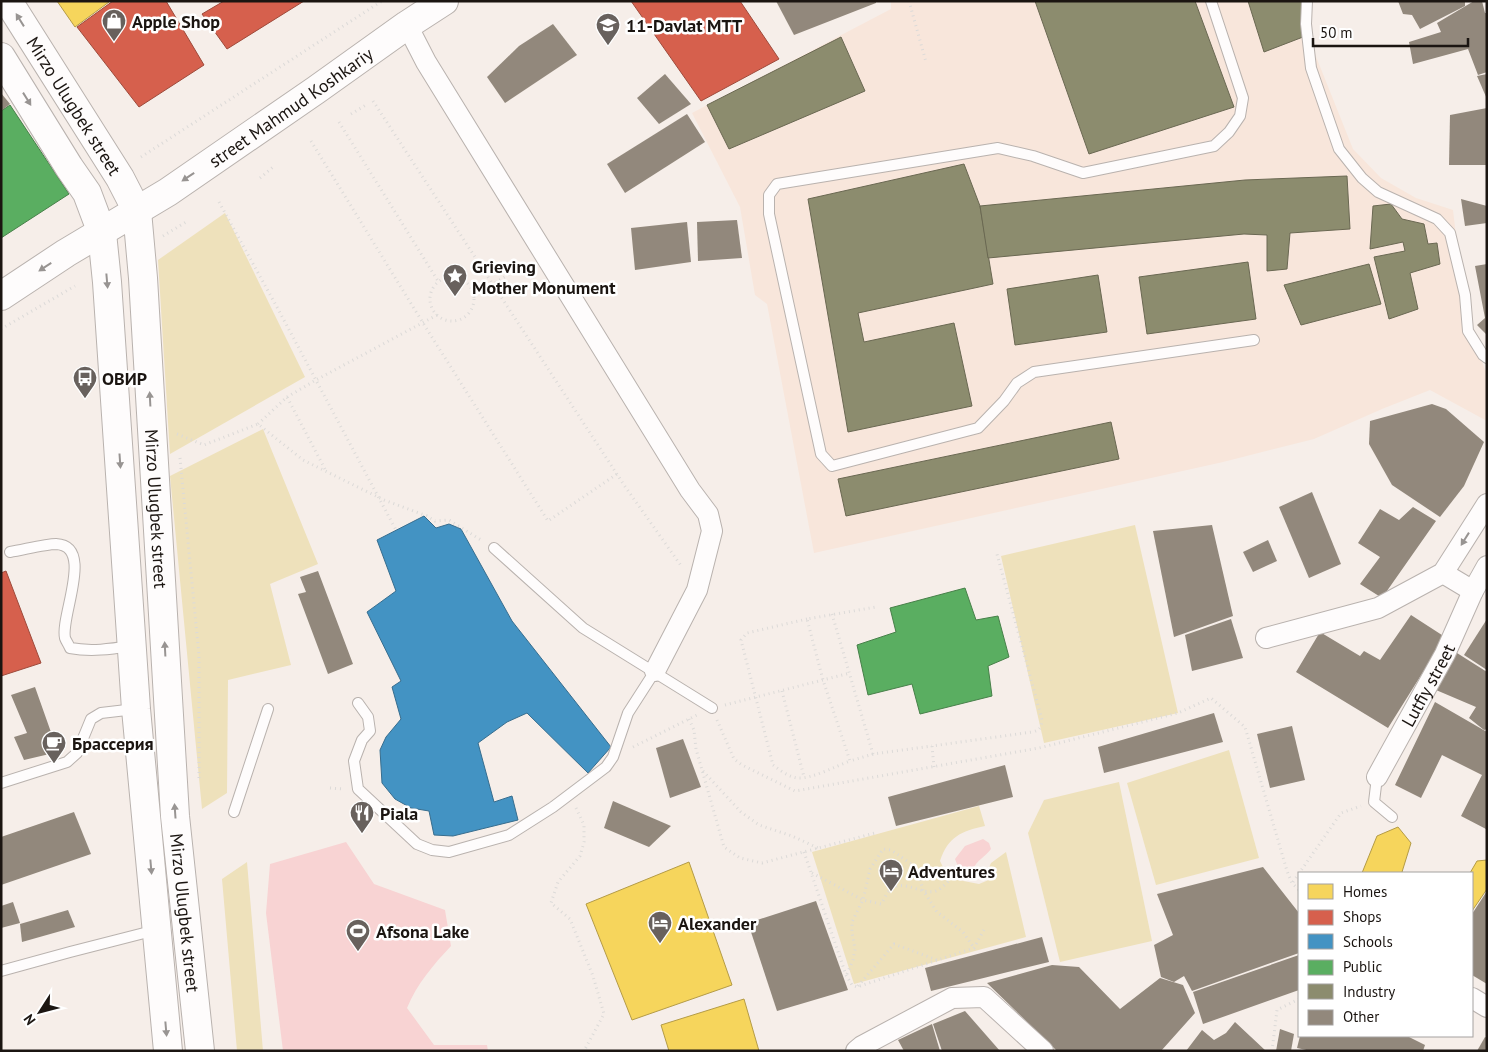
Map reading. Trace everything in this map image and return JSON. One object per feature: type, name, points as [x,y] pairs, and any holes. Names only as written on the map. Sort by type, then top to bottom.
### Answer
[{"type":"main road","name":"Mirzo Ulugbek street","points":[[8,1],[120,178],[136,211],[143,278],[175,816],[200,1051]]},
{"type":"main road","name":"street Mahmud Koshkariy","points":[[1,296],[66,253],[168,192],[444,1]]},
{"type":"main road","name":"Mirzo Ulugbek street","points":[[1,57],[87,193],[102,233],[108,292],[136,709],[168,1051]]},
{"type":"street","points":[[407,25],[426,62],[690,490],[708,514],[712,531],[697,590],[655,671]]},
{"type":"street","points":[[1266,638],[1378,608],[1443,573],[1487,504]]},
{"type":"street","name":"Lutfiy street","points":[[1376,778],[1445,654],[1473,591],[1487,566]]},
{"type":"street","points":[[1443,573],[1473,591]]},
{"type":"street","points":[[856,1051],[952,998],[984,997],[1043,1051]]},
{"type":"street","points":[[1473,999],[1487,1007]]},
{"type":"lane","points":[[1212,1],[1243,98],[1240,116],[1229,132],[1214,146],[1083,173],[1033,156],[998,148],[777,184],[769,195],[769,214],[821,454],[832,466],[978,428],[1004,401],[1017,383],[1034,372],[1254,340]]},
{"type":"lane","points":[[1307,1],[1306,24],[1312,68],[1339,149],[1362,178],[1378,192],[1437,219],[1450,233],[1465,295],[1468,331],[1483,355],[1487,358]]},
{"type":"lane","points":[[10,552],[57,544],[70,549],[74,556],[75,568],[68,603],[65,637],[70,648],[106,650],[132,646]]},
{"type":"lane","points":[[494,548],[583,628],[712,708]]},
{"type":"lane","points":[[358,703],[368,717],[370,731],[362,740],[354,761],[358,789],[417,844],[432,850],[449,852],[509,835],[553,807],[606,767],[614,757],[628,713],[655,671]]},
{"type":"lane","points":[[1,783],[67,762],[77,753],[91,720],[101,714],[136,709]]},
{"type":"lane","points":[[234,812],[268,709]]},
{"type":"lane","points":[[1376,778],[1374,802],[1392,817]]},
{"type":"lane","points":[[1,971],[156,930]]},
{"type":"path","points":[[141,157],[382,1]]},
{"type":"path","points":[[909,1],[926,62]]},
{"type":"path","points":[[373,101],[617,474],[684,570]]},
{"type":"path","points":[[351,114],[366,105]]},
{"type":"path","points":[[339,122],[438,281]]},
{"type":"path","points":[[311,141],[548,522],[617,474]]},
{"type":"path","points":[[260,178],[273,167]]},
{"type":"path","points":[[219,202],[396,530]]},
{"type":"path","points":[[158,238],[186,222]]},
{"type":"path","points":[[474,296],[544,253]]},
{"type":"path","points":[[453,276],[460,278],[472,288],[474,296],[474,304],[471,311],[459,320],[443,320],[437,316],[430,302],[430,294],[433,287],[445,277],[453,276]]},
{"type":"path","points":[[1,329],[75,286]]},
{"type":"path","points":[[177,434],[204,444],[258,424],[287,397],[437,316]]},
{"type":"path","points":[[287,397],[327,472]]},
{"type":"path","points":[[258,424],[303,460],[379,498],[427,516],[435,521],[449,520],[494,548]]},
{"type":"path","points":[[176,425],[178,444]]},
{"type":"path","points":[[179,454],[199,656],[199,779]]},
{"type":"path","points":[[876,607],[807,619],[747,633],[743,636],[741,640],[773,765],[784,773],[797,778],[804,777],[873,754],[1038,731],[1042,727],[1042,720],[996,554]]},
{"type":"path","points":[[832,614],[873,754]]},
{"type":"path","points":[[807,619],[823,680],[850,761]]},
{"type":"path","points":[[614,757],[712,708],[850,673]]},
{"type":"path","points":[[782,691],[804,777]]},
{"type":"path","points":[[712,708],[734,759],[742,765],[794,791],[1039,748],[1178,713],[1211,698],[1245,727],[1287,871],[1292,883],[1298,889]]},
{"type":"path","points":[[689,719],[694,730],[696,749],[724,847],[740,858],[762,863],[875,833]]},
{"type":"path","points":[[932,746],[934,767]]},
{"type":"path","points":[[702,770],[741,812],[759,825],[792,836],[818,848]]},
{"type":"path","points":[[570,794],[584,825],[584,842],[580,856],[558,882],[551,903],[570,919],[593,976],[604,1014],[584,1051]]},
{"type":"path","points":[[1300,872],[1341,813],[1374,802]]},
{"type":"path","points":[[846,975],[853,960],[855,948],[852,922],[863,900],[870,869],[883,849],[891,850],[913,865],[923,890],[937,912],[963,932],[974,948]]},
{"type":"path","points":[[804,852],[846,975],[852,985],[857,987],[974,948],[984,928]]},
{"type":"path","points":[[812,873],[863,900],[881,904],[890,890],[898,886],[910,886],[930,893],[939,890],[955,874]]},
{"type":"path","points":[[1292,883],[1298,874]]},
{"type":"path","points":[[857,987],[894,944],[937,960]]},
{"type":"path","points":[[1272,1051],[1277,1010],[1298,1000]]},
{"type":"shaded area","points":[[891,1],[1309,1],[1309,39],[1353,149],[1381,178],[1416,198],[1453,210],[1465,312],[1487,372],[1487,421],[1430,390],[1314,439],[1223,462],[814,553],[767,304],[755,295],[740,207],[692,113],[891,9]]},
{"type":"shaded area","points":[[225,213],[305,377],[170,454],[158,260]]},
{"type":"shaded area","points":[[263,429],[318,564],[270,584],[291,665],[228,680],[227,793],[202,809],[170,476]]},
{"type":"shaded area","points":[[1135,525],[1178,713],[1044,743],[1001,556]]},
{"type":"shaded area","points":[[1229,750],[1259,858],[1156,885],[1127,783]]},
{"type":"shaded area","points":[[1119,782],[1152,941],[1060,962],[1028,833],[1044,800]]},
{"type":"shaded area","points":[[979,806],[985,826],[956,836],[947,846],[940,861],[947,875],[953,879],[979,884],[991,879],[986,874],[991,863],[1006,852],[1026,937],[854,984],[812,852]]},
{"type":"shaded area","points":[[983,839],[989,843],[991,849],[973,869],[965,871],[959,869],[955,859],[965,846]]},
{"type":"shaded area","name":"Afsona Lake","points":[[346,842],[374,884],[445,910],[451,946],[426,975],[407,1008],[434,1045],[487,1045],[488,1051],[283,1051],[266,913],[270,864]]},
{"type":"shaded area","points":[[247,862],[263,1051],[237,1051],[222,879]]},
{"type":"building: Homes","points":[[57,1],[108,1],[109,2],[75,27]]},
{"type":"building: Homes","points":[[1398,827],[1411,843],[1402,872],[1362,872],[1377,836]]},
{"type":"building: Homes","points":[[1487,860],[1487,889],[1473,910],[1473,872],[1471,872],[1477,861]]},
{"type":"building: Homes","name":"Alexander","points":[[689,862],[732,985],[632,1020],[586,904]]},
{"type":"building: Homes","points":[[744,999],[759,1051],[669,1051],[661,1025]]},
{"type":"building: Shops","points":[[113,1],[166,1],[204,65],[139,107],[77,27]]},
{"type":"building: Shops","points":[[224,1],[304,1],[227,49],[202,14]]},
{"type":"building: Shops","points":[[631,1],[740,1],[779,59],[701,101]]},
{"type":"building: Shops","points":[[6,571],[41,663],[1,676],[1,573]]},
{"type":"building: Schools","points":[[424,516],[436,528],[449,524],[461,529],[512,621],[611,747],[588,773],[527,713],[507,722],[478,743],[494,802],[512,796],[518,820],[453,836],[434,835],[429,811],[411,808],[395,799],[382,783],[380,750],[386,737],[401,719],[392,687],[401,681],[367,612],[396,591],[377,540]]},
{"type":"building: Public","points":[[10,105],[69,194],[1,238],[1,111]]},
{"type":"building: Public","points":[[965,588],[976,620],[998,616],[1009,657],[988,666],[992,696],[920,714],[912,684],[868,695],[857,645],[896,632],[890,608]]},
{"type":"building: Industry","points":[[1035,1],[1195,1],[1234,107],[1089,154]]},
{"type":"building: Industry","points":[[1248,1],[1303,1],[1303,37],[1264,52]]},
{"type":"building: Industry","points":[[841,37],[865,91],[729,149],[707,105]]},
{"type":"building: Industry","points":[[964,164],[980,206],[993,284],[858,313],[864,342],[954,323],[972,406],[848,432],[808,199]]},
{"type":"building: Industry","points":[[1347,176],[1350,229],[1290,233],[1287,269],[1267,271],[1267,235],[1244,234],[988,258],[980,206],[1245,180]]},
{"type":"building: Industry","points":[[1391,204],[1402,219],[1424,224],[1428,244],[1437,243],[1440,264],[1410,273],[1418,309],[1389,319],[1374,257],[1405,251],[1403,242],[1370,249],[1373,206]]},
{"type":"building: Industry","points":[[1248,262],[1256,319],[1147,334],[1139,277]]},
{"type":"building: Industry","points":[[1369,264],[1381,304],[1301,325],[1284,285]]},
{"type":"building: Industry","points":[[1098,275],[1107,332],[1015,345],[1007,289]]},
{"type":"building: Industry","points":[[1111,422],[1119,459],[846,516],[838,479]]},
{"type":"building: Other","points":[[776,1],[876,1],[876,3],[794,35]]},
{"type":"building: Other","points":[[1398,1],[1465,1],[1465,6],[1420,29],[1412,15],[1403,14]]},
{"type":"building: Other","points":[[1474,1],[1482,1],[1485,13],[1487,13],[1487,72],[1478,75],[1468,49],[1413,64],[1409,42],[1441,32],[1437,23]]},
{"type":"building: Other","points":[[553,24],[577,55],[505,103],[487,77],[519,46]]},
{"type":"building: Other","points":[[665,74],[691,104],[659,124],[637,98]]},
{"type":"building: Other","points":[[1487,74],[1487,99],[1477,76]]},
{"type":"building: Other","points":[[1,93],[10,104],[1,111]]},
{"type":"building: Other","points":[[1487,108],[1487,165],[1449,165],[1450,115]]},
{"type":"building: Other","points":[[687,114],[705,142],[625,193],[607,164]]},
{"type":"building: Other","points":[[1461,199],[1487,206],[1487,223],[1465,226]]},
{"type":"building: Other","points":[[737,220],[742,258],[698,261],[697,222]]},
{"type":"building: Other","points":[[687,222],[691,262],[635,270],[631,228]]},
{"type":"building: Other","points":[[1487,264],[1487,335],[1477,325],[1485,318],[1475,266]]},
{"type":"building: Other","points":[[1432,404],[1446,409],[1484,442],[1464,486],[1440,517],[1392,485],[1369,444],[1370,421]]},
{"type":"building: Other","points":[[1312,492],[1341,564],[1309,578],[1279,507]]},
{"type":"building: Other","points":[[1413,507],[1436,521],[1382,598],[1360,584],[1380,557],[1358,543],[1380,509],[1399,520]]},
{"type":"building: Other","points":[[1212,525],[1233,616],[1174,637],[1153,531]]},
{"type":"building: Other","points":[[1268,540],[1277,561],[1253,572],[1243,552]]},
{"type":"building: Other","points":[[318,571],[353,664],[328,674],[298,594],[306,592],[300,577]]},
{"type":"building: Other","points":[[1411,615],[1445,637],[1388,728],[1296,672],[1320,632],[1360,656],[1364,651],[1380,660]]},
{"type":"building: Other","points":[[1231,619],[1243,658],[1192,671],[1185,635]]},
{"type":"building: Other","points":[[1487,619],[1487,670],[1464,655]]},
{"type":"building: Other","points":[[1457,653],[1487,672],[1487,729],[1484,730],[1469,718],[1476,707],[1436,690]]},
{"type":"building: Other","points":[[35,687],[58,752],[24,760],[14,737],[27,733],[11,695]]},
{"type":"building: Other","points":[[1435,702],[1487,732],[1486,829],[1461,816],[1482,775],[1442,755],[1421,798],[1395,785]]},
{"type":"building: Other","points":[[1214,713],[1223,742],[1104,773],[1098,747]]},
{"type":"building: Other","points":[[1292,726],[1305,780],[1270,788],[1257,734]]},
{"type":"building: Other","points":[[683,739],[701,787],[670,798],[656,748]]},
{"type":"building: Other","points":[[1005,765],[1013,797],[896,826],[888,797]]},
{"type":"building: Other","points":[[613,801],[671,826],[649,847],[604,828]]},
{"type":"building: Other","points":[[74,812],[91,854],[1,885],[1,837]]},
{"type":"building: Other","points":[[1263,867],[1298,912],[1298,953],[1192,991],[1184,976],[1174,982],[1161,977],[1154,945],[1173,935],[1157,894]]},
{"type":"building: Other","points":[[1487,891],[1487,984],[1473,976],[1473,912]]},
{"type":"building: Other","points":[[816,901],[848,990],[777,1011],[748,923]]},
{"type":"building: Other","points":[[13,902],[20,923],[1,928],[1,906]]},
{"type":"building: Other","points":[[68,910],[75,927],[22,942],[20,924]]},
{"type":"building: Other","points":[[1042,937],[1049,962],[931,991],[925,968]]},
{"type":"building: Other","points":[[1298,955],[1298,990],[1203,1024],[1193,992]]},
{"type":"building: Other","points":[[1052,965],[1079,967],[1120,1009],[1160,978],[1183,985],[1195,1013],[1161,1051],[1057,1051],[987,983]]},
{"type":"building: Other","points":[[965,1011],[1000,1051],[942,1051],[933,1024]]},
{"type":"building: Other","points":[[1235,1022],[1266,1051],[1186,1051],[1202,1030],[1214,1040],[1226,1033]]},
{"type":"building: Other","points":[[932,1024],[940,1051],[904,1051],[898,1040]]},
{"type":"building: Other","points":[[1280,1029],[1294,1034],[1291,1051],[1276,1051]]},
{"type":"building: Other","points":[[1300,1037],[1409,1037],[1425,1045],[1423,1051],[1311,1051],[1297,1048]]},
{"type":"building: Other","points":[[1485,1037],[1487,1038],[1487,1051],[1477,1051]]},
{"type":"place","name":"Apple Shop","points":[[114,42]]},
{"type":"place","name":"11-Davlat MTT","points":[[608,46]]},
{"type":"place","name":"Grieving Mother Monument","points":[[455,297]]},
{"type":"place","name":"ОВИР","points":[[85,399]]},
{"type":"place","name":"Брассерия","points":[[54,764]]},
{"type":"place","name":"Piala","points":[[362,834]]},
{"type":"place","name":"Adventures","points":[[891,892]]},
{"type":"place","name":"Alexander","points":[[660,944]]},
{"type":"place","name":"Afsona Lake","points":[[358,952]]}]
